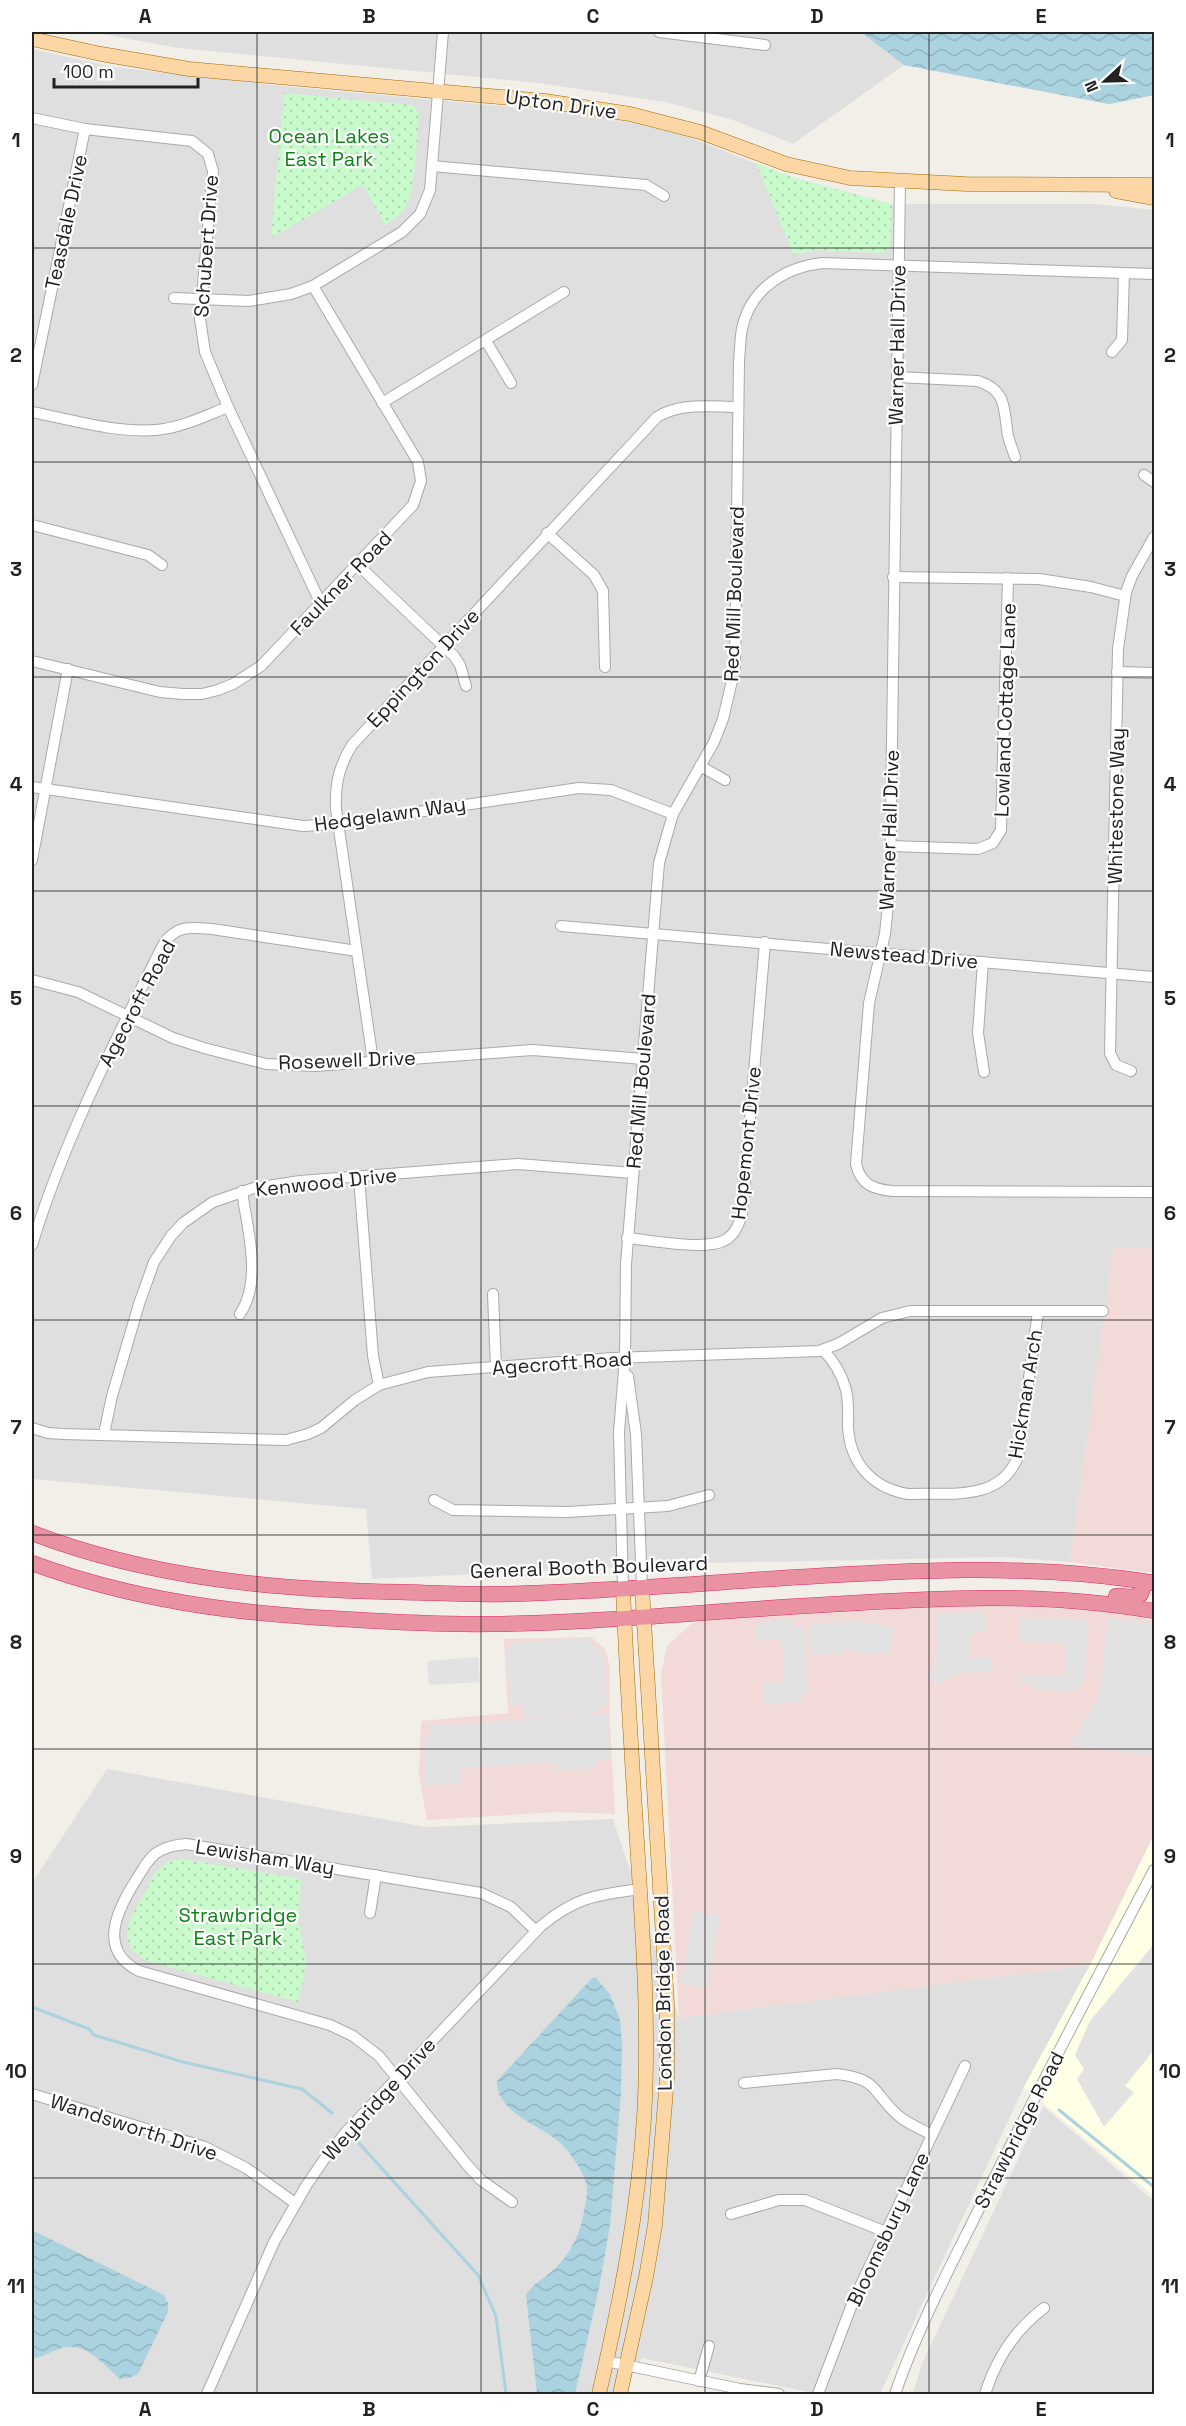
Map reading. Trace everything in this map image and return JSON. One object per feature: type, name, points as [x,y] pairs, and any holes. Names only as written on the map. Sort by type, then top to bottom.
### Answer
[{"type":"highway","name":"General Booth Boulevard","points":[[32,1533],[144,1567],[234,1583],[355,1592],[506,1594],[642,1588],[919,1570],[1039,1572],[1150,1582]]},
{"type":"highway","points":[[32,1563],[130,1593],[232,1611],[276,1616],[492,1624],[920,1599],[1008,1598],[1130,1606],[1155,1611]]},
{"type":"highway","points":[[1046,1600],[1082,1593],[1132,1597],[1141,1594],[1150,1582]]},
{"type":"main road","name":"Upton Drive","points":[[32,39],[189,69],[438,90],[545,101],[630,114],[700,132],[793,166],[850,178],[900,182],[1084,186],[1155,185]]},
{"type":"main road","name":"Upton Drive","points":[[1084,186],[1155,198]]},
{"type":"main road","name":"London Bridge Road","points":[[620,2394],[655,2225],[667,2078],[667,1992],[642,1588]]},
{"type":"main road","name":"London Bridge Road","points":[[599,2394],[626,2275],[634,2223],[644,2117],[646,2021],[623,1589]]},
{"type":"street","points":[[174,298],[249,301],[270,299],[313,286],[387,243],[412,224],[426,202],[430,190],[443,32]]},
{"type":"street","points":[[659,32],[765,45]]},
{"type":"street","name":"Schubert Drive","points":[[32,118],[85,129],[192,141],[208,154],[213,171],[200,319],[205,352],[228,407],[321,604]]},
{"type":"street","name":"Teasdale Drive","points":[[32,385],[85,129]]},
{"type":"street","points":[[432,166],[646,185],[664,196]]},
{"type":"street","name":"Warner Hall Drive","points":[[900,182],[889,894],[882,953],[869,1003],[856,1164],[867,1185],[892,1191],[1155,1192]]},
{"type":"street","name":"Red Mill Boulevard","points":[[623,1589],[619,1432],[625,1358],[627,1238],[659,862],[673,814],[714,742],[723,719],[735,668],[738,407],[742,328],[753,302],[772,281],[797,267],[809,264],[1155,274]]},
{"type":"street","points":[[1112,352],[1122,340],[1125,273]]},
{"type":"street","name":"Faulkner Road","points":[[32,661],[160,692],[202,694],[218,690],[241,680],[261,666],[413,505],[421,481],[417,462],[313,286]]},
{"type":"street","points":[[382,403],[564,292]]},
{"type":"street","points":[[486,341],[511,383]]},
{"type":"street","points":[[897,377],[978,381],[988,384],[1001,396],[1006,412],[1007,432],[1015,457]]},
{"type":"street","name":"Eppington Drive","points":[[373,1061],[338,824],[336,784],[344,757],[352,745],[547,533],[657,417],[675,408],[687,406],[738,407]]},
{"type":"street","points":[[32,412],[107,427],[156,430],[189,422],[228,407]]},
{"type":"street","points":[[1144,475],[1155,482]]},
{"type":"street","points":[[32,525],[148,555],[162,565]]},
{"type":"street","points":[[547,533],[594,575],[603,591],[605,667]]},
{"type":"street","name":"Whitestone Way","points":[[1131,1071],[1116,1065],[1110,1053],[1117,672],[1125,596],[1132,576],[1155,537]]},
{"type":"street","points":[[358,565],[460,665],[466,686]]},
{"type":"street","points":[[893,577],[1008,578],[1068,583],[1125,596]]},
{"type":"street","name":"Lowland Cottage Lane","points":[[891,846],[978,849],[993,843],[1001,830],[1008,578]]},
{"type":"street","points":[[32,860],[68,669]]},
{"type":"street","points":[[1117,672],[1155,673]]},
{"type":"street","points":[[700,765],[725,780]]},
{"type":"street","name":"Hedgelawn Way","points":[[32,787],[303,826],[338,824],[579,788],[611,790],[673,814]]},
{"type":"street","name":"Newstead Drive","points":[[561,926],[1155,977]]},
{"type":"street","name":"Agecroft Road","points":[[32,1245],[52,1182],[127,1016],[163,945],[173,933],[189,927],[212,929],[357,951]]},
{"type":"street","name":"Hopemont Drive","points":[[627,1238],[707,1245],[727,1239],[739,1224],[742,1214],[765,942]]},
{"type":"street","points":[[983,962],[978,1033],[984,1072]]},
{"type":"street","name":"Rosewell Drive","points":[[32,980],[78,992],[174,1038],[266,1064],[315,1066],[533,1050],[643,1059]]},
{"type":"street","name":"Kenwood Drive","points":[[105,1434],[112,1396],[147,1279],[162,1247],[183,1223],[213,1202],[242,1191],[300,1181],[518,1164],[633,1173]]},
{"type":"street","points":[[359,1177],[373,1356],[379,1385]]},
{"type":"street","points":[[240,1314],[253,1282],[242,1191]]},
{"type":"street","points":[[493,1294],[496,1367]]},
{"type":"street","name":"Agecroft Road","points":[[32,1428],[48,1433],[266,1441],[295,1438],[321,1428],[355,1400],[379,1385],[428,1372],[625,1358],[823,1350],[838,1344],[872,1323],[896,1313],[910,1311],[1103,1311]]},
{"type":"street","name":"Hickman Arch","points":[[823,1350],[835,1365],[846,1391],[848,1428],[854,1455],[860,1466],[874,1481],[896,1492],[908,1494],[980,1491],[1000,1482],[1008,1475],[1018,1457],[1038,1312]]},
{"type":"street","name":"Red Mill Boulevard","points":[[625,1358],[636,1434],[642,1588]]},
{"type":"street","points":[[434,1500],[453,1510],[567,1512],[668,1506],[709,1495]]},
{"type":"street","name":"Lewisham Way","points":[[512,2202],[481,2180],[468,2166],[397,2078],[367,2045],[342,2030],[139,1971],[124,1961],[116,1947],[114,1929],[128,1892],[148,1860],[165,1848],[186,1844],[481,1893],[511,1907],[536,1931]]},
{"type":"street","name":"Strawbridge Road","points":[[895,2394],[945,2280],[1011,2142],[1155,1870]]},
{"type":"street","points":[[370,1913],[376,1875]]},
{"type":"street","name":"Weybridge Drive","points":[[207,2394],[257,2276],[296,2203],[339,2141],[552,1916],[582,1899],[597,1894],[640,1889]]},
{"type":"street","name":"Bloomsbury Lane","points":[[818,2394],[855,2299],[965,2066]]},
{"type":"street","points":[[744,2083],[815,2076],[851,2076],[871,2084],[898,2116],[932,2135]]},
{"type":"street","name":"Wandsworth Drive","points":[[32,2094],[205,2147],[246,2168],[296,2203]]},
{"type":"street","points":[[732,2214],[779,2200],[805,2200],[886,2232]]},
{"type":"street","points":[[985,2394],[1004,2350],[1025,2324],[1044,2308]]},
{"type":"street","points":[[699,2381],[709,2346]]},
{"type":"street","points":[[606,2361],[699,2381],[779,2394]]},
{"type":"shaded area","points":[[91,32],[1154,32],[1154,95],[1109,104],[904,65],[793,144],[733,120],[665,102],[539,83],[179,48]]},
{"type":"shaded area","points":[[32,49],[113,67],[282,86],[577,113],[634,123],[688,137],[791,177],[892,204],[1096,204],[1154,210],[1154,1247],[1114,1249],[1070,1562],[1004,1557],[708,1563],[372,1579],[366,1509],[32,1479]]},
{"type":"shaded area","points":[[1154,1247],[1154,1573],[1070,1562],[1114,1248]]},
{"type":"shaded area","points":[[978,1605],[1115,1611],[1154,1620],[1154,1835],[1090,1965],[679,2018],[661,1674],[667,1646],[692,1623],[732,1618]]},
{"type":"shaded area","points":[[985,1612],[986,1631],[969,1634],[970,1658],[992,1658],[991,1672],[958,1673],[938,1685],[929,1678],[939,1646],[937,1613]]},
{"type":"shaded area","points":[[1019,1618],[1087,1619],[1086,1679],[1079,1688],[1071,1691],[1033,1690],[1033,1684],[1022,1684],[1022,1675],[1065,1675],[1065,1643],[1019,1642]]},
{"type":"shaded area","points":[[1108,1618],[1154,1624],[1154,1756],[1069,1745],[1099,1698]]},
{"type":"shaded area","points":[[795,1620],[796,1628],[805,1628],[808,1694],[802,1694],[802,1702],[764,1704],[763,1682],[784,1681],[782,1640],[772,1640],[772,1638],[756,1641],[755,1629],[759,1628],[759,1621]]},
{"type":"shaded area","points":[[856,1621],[895,1628],[890,1654],[851,1652],[850,1648],[846,1648],[846,1652],[839,1654],[811,1655],[809,1624]]},
{"type":"shaded area","points":[[591,1637],[605,1649],[610,1667],[610,1723],[615,1814],[557,1812],[427,1820],[419,1774],[421,1721],[508,1713],[504,1639]]},
{"type":"shaded area","points":[[587,1638],[604,1654],[607,1703],[591,1715],[608,1714],[610,1760],[596,1761],[596,1768],[557,1771],[556,1762],[461,1768],[462,1784],[426,1785],[423,1736],[431,1735],[430,1726],[586,1716],[524,1718],[523,1705],[510,1706],[507,1650],[513,1643]]},
{"type":"shaded area","points":[[478,1657],[480,1682],[429,1685],[427,1661]]},
{"type":"shaded area","points":[[107,1769],[426,1827],[613,1819],[679,2018],[1090,1965],[1024,2087],[880,2394],[818,2394],[642,2358],[620,2394],[32,2394],[32,1883]]},
{"type":"shaded area","points":[[1154,1835],[1154,2196],[1024,2087],[1090,1965]]},
{"type":"shaded area","points":[[694,1911],[720,1915],[708,1988],[681,1983]]},
{"type":"shaded area","points":[[1154,1944],[1154,2050],[1125,2086],[1134,2092],[1104,2127],[1077,2079],[1084,2069],[1075,2055],[1090,2021]]},
{"type":"shaded area","points":[[1043,2106],[1154,2201],[1154,2394],[913,2394],[921,2366]]},
{"type":"green space","name":"Ocean Lakes East Park","points":[[284,93],[412,105],[419,113],[412,187],[406,206],[394,219],[385,225],[363,185],[271,238]]},
{"type":"green space","points":[[756,163],[791,177],[892,204],[890,249],[881,253],[816,250],[794,255]]},
{"type":"green space","name":"Strawbridge East Park","points":[[183,1859],[301,1879],[298,1922],[307,1963],[298,2002],[147,1961],[130,1946],[127,1938],[130,1921],[153,1876],[166,1863]]},
{"type":"water","points":[[861,32],[1154,32],[1154,95],[1109,104],[904,65]]},
{"type":"water","points":[[592,1978],[596,1978],[610,1994],[620,2020],[622,2040],[621,2093],[610,2225],[599,2288],[575,2394],[537,2394],[526,2295],[564,2259],[574,2243],[583,2216],[587,2186],[581,2170],[564,2147],[556,2139],[519,2116],[503,2101],[498,2091],[497,2081]]},
{"type":"water","points":[[32,2230],[164,2295],[168,2303],[168,2312],[138,2374],[120,2379],[100,2360],[77,2347],[59,2349],[32,2359]]},
{"type":"waterway","points":[[32,2007],[89,2029],[94,2035],[183,2062],[302,2089],[332,2113]]},
{"type":"waterway","points":[[1059,2110],[1154,2187]]},
{"type":"waterway","points":[[358,2142],[478,2275],[496,2316],[506,2394]]}]
